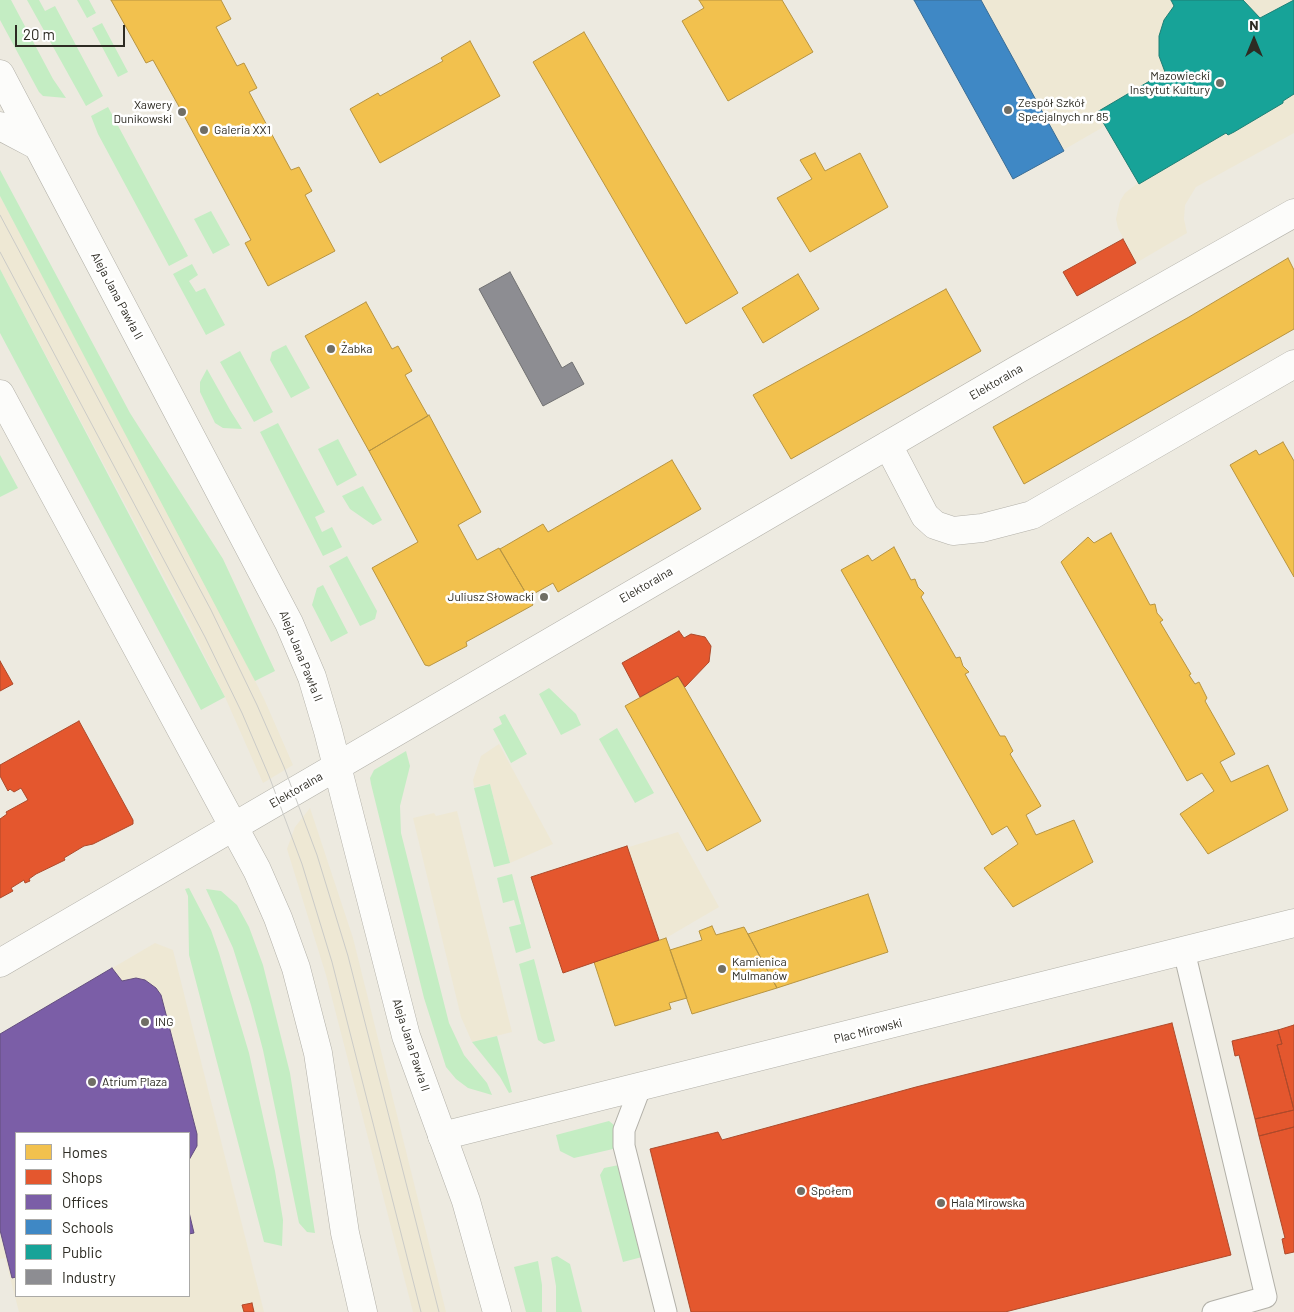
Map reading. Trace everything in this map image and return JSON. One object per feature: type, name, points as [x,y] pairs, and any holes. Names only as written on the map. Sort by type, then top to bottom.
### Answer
[{"type":"street","name":"Aleja Jana Pawła II","points":[[0,74],[289,623],[312,677],[397,1004],[466,1201],[497,1312]]},
{"type":"street","points":[[0,126],[38,146]]},
{"type":"street","name":"Elektoralna","points":[[0,963],[888,445],[1294,213]]},
{"type":"street","points":[[888,445],[925,516],[935,525],[953,531],[982,528],[1032,515],[1294,364]]},
{"type":"street","points":[[0,394],[256,870],[287,942],[305,999],[318,1053],[349,1254],[363,1312]]},
{"type":"street","name":"Plac Mirowski","points":[[442,1136],[1294,923]]},
{"type":"lane","points":[[1184,951],[1268,1305],[1213,1312]]},
{"type":"lane","points":[[640,1088],[624,1130],[624,1146],[666,1312]]},
{"type":"shaded area","points":[[914,0],[1294,0],[1294,133],[1196,187],[1185,205],[1184,219],[1187,233],[1136,263],[1118,228],[1116,219],[1120,201],[1125,193],[1138,183],[1105,126],[1013,179]]},
{"type":"shaded area","points":[[0,196],[228,626],[265,701],[293,765],[263,783],[225,697],[190,626],[0,269]]},
{"type":"shaded area","points":[[499,744],[553,844],[510,863],[490,784],[474,787],[473,780],[481,756]]},
{"type":"shaded area","points":[[310,808],[353,938],[446,1312],[413,1312],[326,975],[287,849],[295,827]]},
{"type":"shaded area","points":[[457,811],[512,1032],[472,1042],[461,1017],[413,818],[434,813],[436,816]]},
{"type":"shaded area","points":[[678,832],[719,907],[666,938],[563,973],[531,877]]},
{"type":"shaded area","name":"Atrium Plaza","points":[[155,943],[173,950],[264,1312],[19,1312],[15,1297],[190,1297],[190,1132],[15,1132],[15,1297],[5,1258],[0,1259],[0,1034]]},
{"type":"green space","points":[[0,0],[11,0],[53,79],[66,98],[43,96],[39,92],[0,20]]},
{"type":"green space","points":[[27,0],[39,0],[45,11],[55,6],[103,96],[86,106]]},
{"type":"green space","points":[[77,0],[89,0],[96,13],[87,18]]},
{"type":"green space","points":[[102,23],[128,72],[118,77],[92,28]]},
{"type":"green space","points":[[108,107],[188,256],[169,266],[98,134],[91,116]]},
{"type":"green space","points":[[0,170],[130,413],[223,559],[275,671],[255,681],[0,196]]},
{"type":"green space","points":[[211,211],[230,245],[213,254],[194,219]]},
{"type":"green space","points":[[192,264],[198,275],[189,281],[196,292],[205,288],[225,325],[206,335],[173,274]]},
{"type":"green space","points":[[0,269],[225,697],[201,710],[0,333]]},
{"type":"green space","points":[[286,345],[310,388],[291,398],[270,360],[272,352]]},
{"type":"green space","points":[[240,351],[273,412],[254,422],[220,362]]},
{"type":"green space","points":[[207,369],[242,429],[223,428],[215,423],[200,392],[200,382]]},
{"type":"green space","points":[[278,423],[325,512],[315,517],[322,532],[332,527],[342,547],[323,556],[260,432]]},
{"type":"green space","points":[[338,439],[357,475],[337,486],[318,449]]},
{"type":"green space","points":[[0,455],[18,488],[0,497]]},
{"type":"green space","points":[[363,486],[382,520],[373,525],[350,509],[342,496]]},
{"type":"green space","points":[[347,556],[377,611],[375,619],[360,626],[329,566]]},
{"type":"green space","points":[[323,585],[348,633],[331,642],[312,605],[317,588]]},
{"type":"green space","points":[[549,688],[576,714],[581,725],[561,735],[539,694]]},
{"type":"green space","points":[[505,714],[527,754],[511,763],[493,729],[502,724],[499,717]]},
{"type":"green space","points":[[617,728],[654,793],[635,803],[599,739]]},
{"type":"green space","points":[[406,751],[410,766],[400,806],[401,833],[449,1023],[464,1055],[487,1083],[492,1095],[468,1088],[456,1079],[446,1067],[424,998],[370,778],[374,770]]},
{"type":"green space","points":[[490,784],[510,863],[494,867],[474,788]]},
{"type":"green space","points":[[512,874],[531,948],[516,953],[509,927],[521,924],[514,900],[503,903],[497,878]]},
{"type":"green space","points":[[189,888],[211,930],[249,1053],[275,1171],[283,1220],[282,1246],[264,1242],[189,955],[188,896],[185,889]]},
{"type":"green space","points":[[206,889],[221,891],[237,905],[249,927],[263,965],[290,1073],[315,1233],[307,1232],[299,1223],[263,1050],[251,1005],[233,948]]},
{"type":"green space","points":[[534,959],[555,1041],[544,1044],[538,1040],[519,964]]},
{"type":"green space","points":[[497,1036],[512,1092],[509,1093],[500,1077],[472,1042]]},
{"type":"green space","points":[[609,1121],[614,1125],[613,1149],[574,1158],[560,1151],[556,1135]]},
{"type":"green space","points":[[619,1165],[642,1257],[623,1262],[600,1175],[604,1168]]},
{"type":"green space","points":[[557,1256],[570,1264],[582,1312],[556,1312],[556,1286],[551,1258]]},
{"type":"green space","points":[[538,1261],[542,1285],[542,1312],[526,1312],[514,1267]]},
{"type":"building: Homes","points":[[111,0],[221,0],[231,19],[216,27],[237,66],[244,63],[257,88],[249,92],[291,170],[299,167],[312,191],[305,195],[335,251],[268,286],[245,243],[251,240],[182,112],[153,60],[146,63]]},
{"type":"building: Homes","points":[[699,0],[782,0],[813,52],[728,101],[682,21],[704,8]]},
{"type":"building: Homes","points":[[584,32],[738,293],[686,324],[533,62]]},
{"type":"building: Homes","points":[[470,41],[500,96],[380,163],[350,109],[378,93],[380,96],[443,61],[441,58]]},
{"type":"building: Homes","points":[[815,153],[825,171],[860,153],[888,207],[810,252],[777,198],[812,179],[800,160]]},
{"type":"building: Homes","points":[[1288,258],[1294,270],[1294,329],[1024,484],[993,427],[1189,317]]},
{"type":"building: Homes","points":[[798,274],[819,309],[763,343],[742,308]]},
{"type":"building: Homes","points":[[946,289],[981,351],[791,459],[753,395]]},
{"type":"building: Homes","points":[[366,302],[392,349],[398,346],[412,371],[405,375],[428,416],[369,451],[305,336]]},
{"type":"building: Homes","points":[[429,415],[481,512],[458,525],[477,560],[499,548],[533,605],[466,642],[467,646],[429,666],[425,665],[372,568],[418,542],[369,451]]},
{"type":"building: Homes","points":[[1283,442],[1294,461],[1294,577],[1230,465],[1256,450],[1259,455]]},
{"type":"building: Homes","points":[[672,460],[701,509],[558,592],[553,583],[528,597],[500,549],[543,524],[548,532]]},
{"type":"building: Homes","points":[[1111,533],[1150,605],[1155,604],[1157,613],[1163,620],[1160,622],[1191,674],[1189,675],[1195,684],[1199,682],[1207,698],[1205,701],[1235,754],[1220,762],[1231,782],[1268,765],[1288,810],[1208,854],[1180,814],[1214,791],[1202,773],[1187,781],[1061,562],[1088,537],[1094,543]]},
{"type":"building: Homes","points":[[894,547],[911,580],[915,579],[918,587],[924,593],[921,597],[956,658],[960,657],[963,666],[969,672],[965,674],[1000,736],[1005,736],[1013,751],[1010,754],[1041,806],[1026,815],[1036,835],[1074,820],[1093,862],[1013,907],[984,868],[1018,844],[1007,826],[992,835],[841,570],[868,555],[872,561]]},
{"type":"building: Homes","points":[[678,676],[761,821],[707,851],[625,706]]},
{"type":"building: Homes","points":[[868,894],[888,952],[777,988],[748,934]]},
{"type":"building: Homes","name":"Kamienica Mulmanów","points":[[712,926],[716,935],[744,927],[777,988],[692,1014],[670,950],[702,940],[699,931]]},
{"type":"building: Homes","points":[[666,938],[687,998],[669,1003],[671,1009],[615,1026],[594,962]]},
{"type":"building: Shops","points":[[1123,239],[1136,263],[1077,296],[1063,272]]},
{"type":"building: Shops","points":[[679,631],[684,638],[691,634],[705,637],[711,646],[709,662],[685,687],[678,676],[640,697],[622,663]]},
{"type":"building: Shops","points":[[0,661],[13,684],[0,691]]},
{"type":"building: Shops","points":[[79,721],[133,820],[133,824],[93,844],[84,846],[64,858],[65,860],[36,874],[29,879],[30,881],[25,883],[24,880],[11,888],[13,891],[0,898],[0,819],[7,814],[6,812],[28,800],[21,788],[14,792],[10,789],[8,791],[0,776],[0,765]]},
{"type":"building: Shops","points":[[627,846],[659,940],[563,973],[531,877]]},
{"type":"building: Shops","name":"Hala Mirowska","points":[[1172,1023],[1231,1255],[1005,1312],[691,1312],[650,1149],[718,1132],[722,1140],[916,1087]]},
{"type":"building: Shops","points":[[1294,1025],[1294,1110],[1277,1045],[1282,1044],[1278,1030]]},
{"type":"building: Shops","points":[[1278,1030],[1282,1044],[1277,1045],[1294,1110],[1255,1119],[1239,1055],[1235,1056],[1232,1041]]},
{"type":"building: Shops","points":[[1294,1110],[1294,1127],[1259,1136],[1255,1119]]},
{"type":"building: Shops","points":[[1294,1127],[1294,1252],[1285,1254],[1282,1239],[1285,1238],[1259,1136]]},
{"type":"building: Shops","points":[[252,1303],[254,1312],[244,1312],[242,1305]]},
{"type":"building: Offices","name":"Atrium Plaza","points":[[112,968],[122,981],[136,978],[145,980],[156,988],[161,995],[197,1134],[197,1146],[190,1158],[190,1132],[15,1132],[15,1277],[12,1278],[0,1230],[0,1034]]},
{"type":"building: Offices","points":[[190,1216],[194,1233],[190,1234]]},
{"type":"building: Schools","name":"Zespół Szkół Specjalnych nr 85","points":[[914,0],[981,0],[1064,151],[1013,179]]},
{"type":"building: Public","name":"Mazowiecki Instytut Kultury","points":[[1171,0],[1243,0],[1260,18],[1294,0],[1294,94],[1283,101],[1283,103],[1234,132],[1228,135],[1226,133],[1139,184],[1097,112],[1165,72],[1159,56],[1159,36],[1164,20],[1174,6]]},
{"type":"building: Industry","points":[[510,272],[562,368],[572,362],[584,384],[543,406],[479,289]]},
{"type":"tram line","points":[[0,215],[211,610],[257,705],[284,767],[317,855],[348,956],[439,1312]]},
{"type":"tram line","points":[[0,252],[205,637],[242,713],[269,776],[302,864],[332,962],[421,1312]]},
{"type":"place","name":"Mazowiecki Instytut Kultury","points":[[1220,83]]},
{"type":"place","name":"Zespół Szkół Specjalnych nr 85","points":[[1008,110]]},
{"type":"place","name":"Xawery Dunikowski","points":[[182,112]]},
{"type":"place","name":"Galeria XX1","points":[[204,130]]},
{"type":"place","name":"Żabka","points":[[331,349]]},
{"type":"place","name":"Juliusz Słowacki","points":[[544,597]]},
{"type":"place","name":"Kamienica Mulmanów","points":[[722,969]]},
{"type":"place","name":"ING","points":[[145,1022]]},
{"type":"place","name":"Atrium Plaza","points":[[92,1082]]},
{"type":"place","name":"Społem","points":[[801,1191]]},
{"type":"place","name":"Hala Mirowska","points":[[941,1203]]}]
